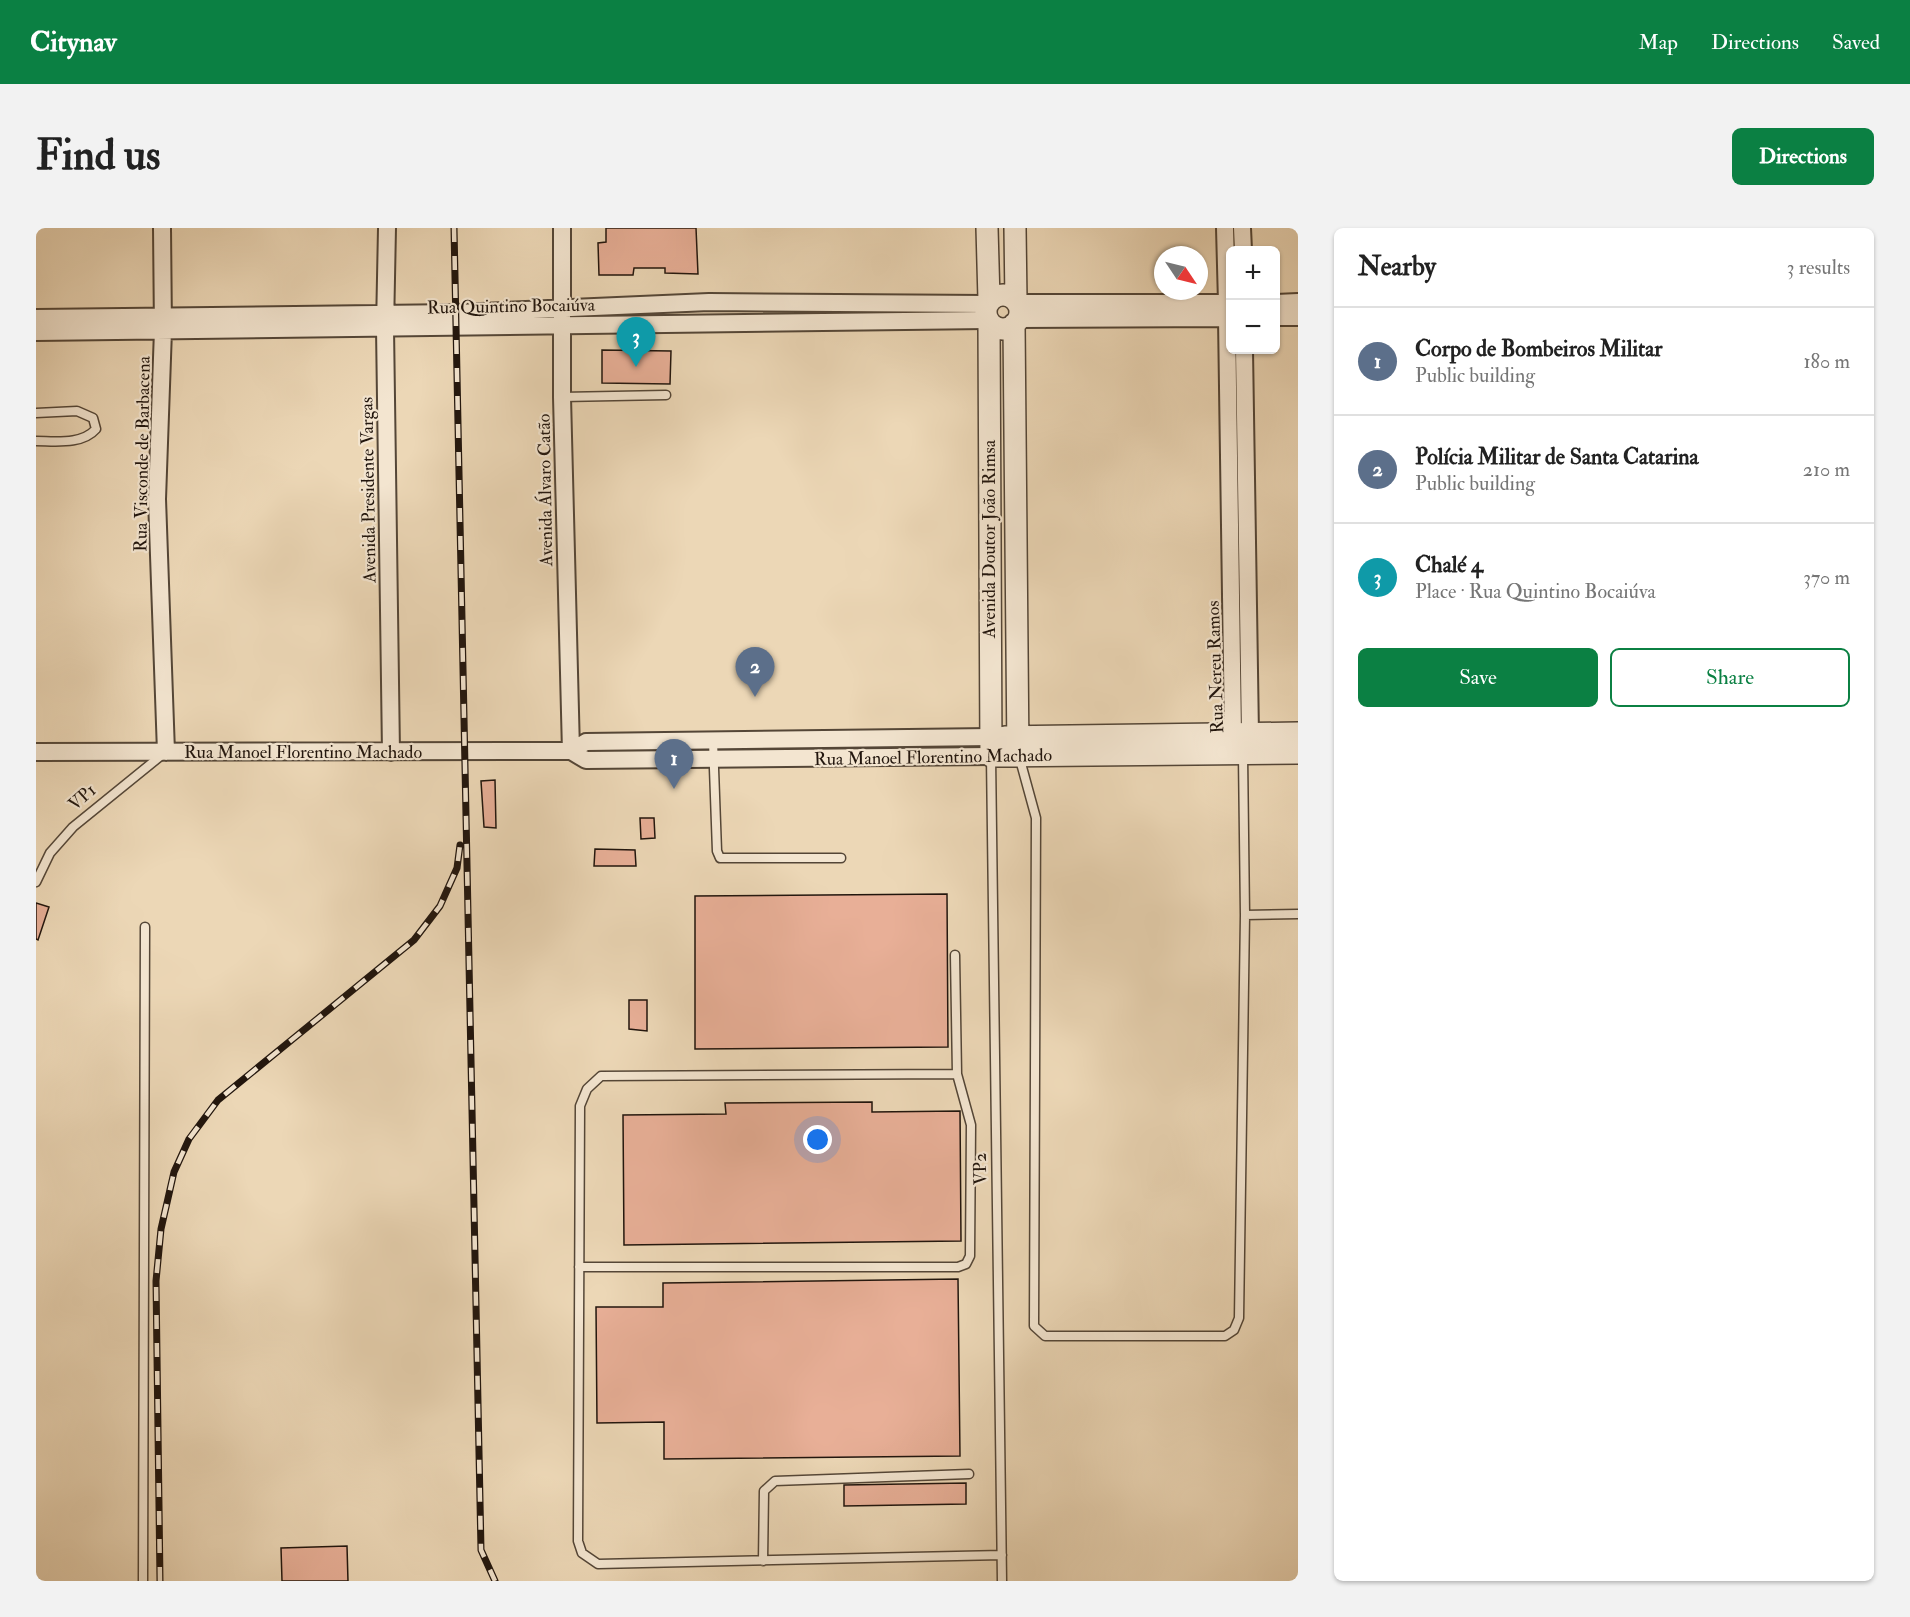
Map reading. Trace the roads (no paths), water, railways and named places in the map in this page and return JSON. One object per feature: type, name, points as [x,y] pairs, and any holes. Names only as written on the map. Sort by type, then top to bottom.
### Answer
[{"type":"street","name":"Rua Visconde de Barbacena","points":[[162,228],[163,323],[157,499],[166,752]]},
{"type":"street","name":"Avenida Presidente Vargas","points":[[387,228],[386,321],[392,752]]},
{"type":"street","name":"Avenida Álvaro Catão","points":[[562,228],[562,397],[570,751]]},
{"type":"street","name":"Avenida Doutor João Rimsa","points":[[987,228],[991,747]]},
{"type":"street","name":"Avenida Doutor João Rimsa","points":[[1015,228],[1018,746]]},
{"type":"street","name":"Rua Nereu Ramos","points":[[1225,228],[1228,300]]},
{"type":"street","points":[[1242,228],[1243,246]]},
{"type":"street","points":[[1016,312],[1004,294],[988,312],[999,328],[1016,312],[1226,311]]},
{"type":"street","name":"Rua Quintino Bocaiúva","points":[[386,321],[562,307],[709,302],[874,304],[988,312]]},
{"type":"street","points":[[709,302],[709,322]]},
{"type":"street","points":[[1280,303],[1298,302]]},
{"type":"street","points":[[841,304],[841,322]]},
{"type":"street","points":[[874,304],[874,322]]},
{"type":"street","name":"Rua Quintino Bocaiúva","points":[[36,318],[163,323],[386,321],[562,325],[874,322],[988,312]]},
{"type":"street","points":[[1280,317],[1298,317]]},
{"type":"street","name":"Rua Quintino Bocaiúva","points":[[36,332],[163,323]]},
{"type":"street","name":"Rua Nereu Ramos","points":[[1232,354],[1237,401],[1242,740]]},
{"type":"street","name":"Rua Nereu Ramos","points":[[1237,401],[1243,354]]},
{"type":"street","points":[[988,533],[1016,532]]},
{"type":"street","name":"Rua Manoel Florentino Machado","points":[[570,751],[586,760],[777,758],[991,747],[1242,740],[1298,733]]},
{"type":"street","name":"Rua Manoel Florentino Machado","points":[[36,752],[570,751],[586,742],[776,740],[991,747]]},
{"type":"street","name":"Rua Manoel Florentino Machado","points":[[1242,740],[1298,753]]},
{"type":"lane","points":[[562,397],[666,395]]},
{"type":"lane","points":[[36,413],[77,411],[93,418],[96,429],[89,437],[64,441],[36,441]]},
{"type":"lane","points":[[776,740],[777,758]]},
{"type":"lane","points":[[1018,746],[1036,818],[1034,1326],[1045,1336],[1225,1336],[1234,1330],[1239,1318],[1245,915],[1242,740]]},
{"type":"lane","points":[[713,741],[717,851],[720,858],[841,858]]},
{"type":"lane","name":"VP2","points":[[991,747],[1002,1581]]},
{"type":"lane","name":"VP1","points":[[36,882],[50,854],[73,827],[166,752]]},
{"type":"lane","points":[[1245,915],[1298,914]]},
{"type":"lane","points":[[143,1581],[145,927]]},
{"type":"lane","points":[[579,1267],[958,1267],[966,1264],[970,1256],[971,1125],[957,1074],[955,955]]},
{"type":"lane","points":[[957,1074],[601,1076],[587,1089],[580,1106],[578,1541],[582,1553],[598,1564],[1002,1555]]},
{"type":"lane","points":[[763,1561],[764,1491],[775,1481],[969,1474]]},
{"type":"railway","points":[[454,228],[481,1550],[495,1581]]},
{"type":"railway","points":[[160,1581],[156,1281],[161,1229],[174,1172],[189,1139],[218,1100],[414,940],[440,906],[457,868],[460,845]]},
{"type":"place","name":"Chalé 4","points":[[636,367]]},
{"type":"place","name":"Polícia Militar de Santa Catarina","points":[[755,697]]},
{"type":"place","name":"Corpo de Bombeiros Militar","points":[[674,789]]}]
